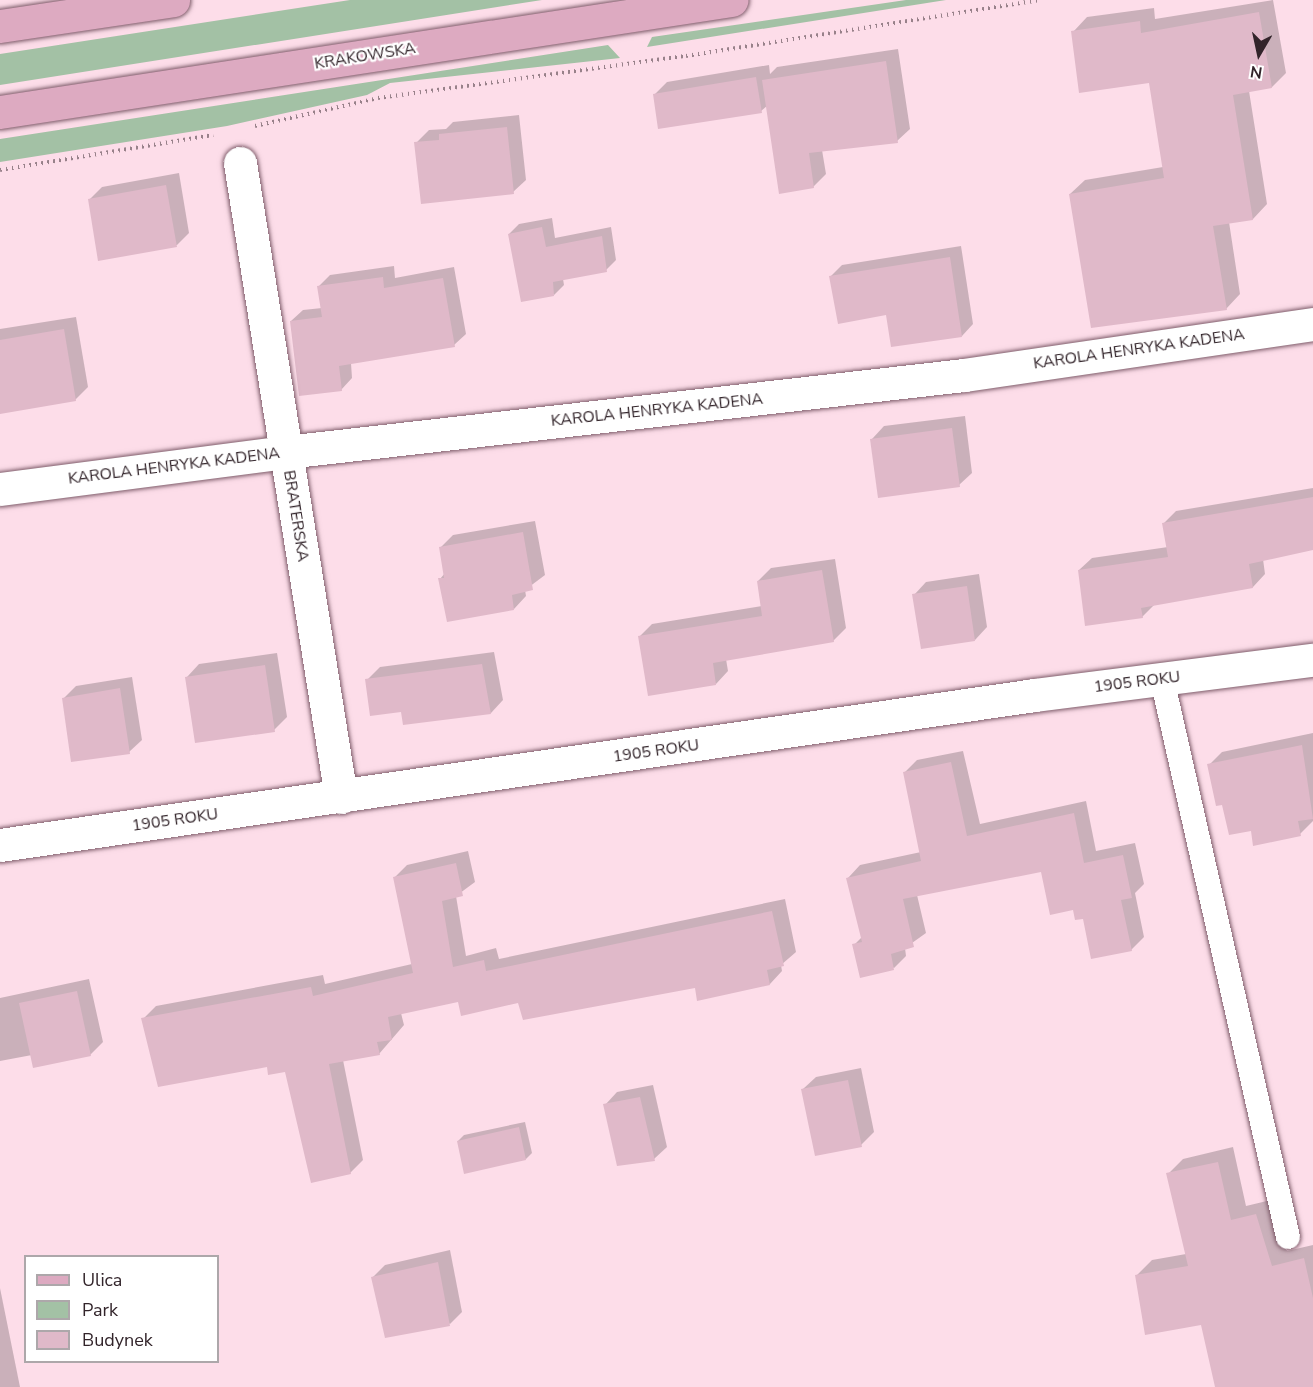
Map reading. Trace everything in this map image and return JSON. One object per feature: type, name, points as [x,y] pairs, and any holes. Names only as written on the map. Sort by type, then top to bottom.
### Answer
[{"type":"main road","points":[[0,26],[173,0]]},
{"type":"main road","name":"KRAKOWSKA","points":[[0,112],[730,0]]},
{"type":"street","name":"BRATERSKA","points":[[240,163],[341,797]]},
{"type":"street","name":"KAROLA HENRYKA KADENA","points":[[0,489],[286,452],[964,375],[1313,324]]},
{"type":"street","name":"1905 ROKU","points":[[0,845],[1162,679],[1313,660]]},
{"type":"lane","points":[[1162,679],[1288,1237]]},
{"type":"path","points":[[252,127],[378,98],[686,56],[1039,0]]},
{"type":"path","points":[[0,171],[217,134]]},
{"type":"green space","points":[[350,0],[542,0],[0,85],[0,54]]},
{"type":"green space","points":[[906,0],[946,0],[647,47],[652,37]]},
{"type":"green space","points":[[608,45],[620,58],[390,83],[367,95],[227,126],[0,162],[0,139]]},
{"type":"building","points":[[1259,12],[1272,88],[1233,95],[1253,220],[1213,226],[1227,310],[1091,328],[1069,194],[1164,178],[1149,83],[1079,93],[1071,31],[1140,21],[1141,33]]},
{"type":"building","points":[[886,61],[898,143],[809,153],[814,188],[779,194],[762,80]]},
{"type":"building","points":[[756,77],[762,113],[658,129],[653,94]]},
{"type":"building","points":[[507,127],[514,194],[421,204],[414,142],[439,140],[439,134]]},
{"type":"building","points":[[166,185],[177,247],[98,261],[88,199]]},
{"type":"building","points":[[542,227],[546,247],[602,236],[607,272],[553,282],[554,296],[521,302],[508,234]]},
{"type":"building","points":[[950,257],[962,337],[891,347],[886,315],[838,324],[829,276]]},
{"type":"building","points":[[383,277],[384,288],[443,278],[455,347],[339,366],[342,391],[299,396],[290,321],[322,317],[317,286]]},
{"type":"building","points":[[64,329],[76,401],[0,414],[0,340]]},
{"type":"building","points":[[952,428],[960,487],[878,498],[870,439]]},
{"type":"building","points":[[1313,497],[1313,550],[1249,564],[1253,588],[1141,608],[1143,618],[1085,626],[1078,570],[1168,557],[1162,523]]},
{"type":"building","points":[[523,532],[533,590],[512,595],[514,610],[447,622],[438,578],[444,578],[439,547]]},
{"type":"building","points":[[822,570],[834,642],[713,663],[716,685],[648,696],[638,636],[762,616],[757,581]]},
{"type":"building","points":[[967,586],[975,641],[921,649],[912,594]]},
{"type":"building","points":[[482,664],[491,714],[403,725],[401,712],[370,716],[365,679]]},
{"type":"building","points":[[265,665],[275,732],[195,743],[185,677]]},
{"type":"building","points":[[120,688],[130,754],[71,762],[62,698]]},
{"type":"building","points":[[1302,745],[1313,819],[1298,821],[1301,836],[1253,846],[1251,831],[1229,835],[1222,805],[1216,806],[1207,764]]},
{"type":"building","points":[[951,762],[967,836],[1074,813],[1084,863],[1123,855],[1132,898],[1121,900],[1132,951],[1091,959],[1083,919],[1075,920],[1073,910],[1050,915],[1041,872],[903,899],[914,947],[891,954],[894,970],[860,978],[852,944],[862,942],[846,878],[921,861],[903,772]]},
{"type":"building","points":[[456,863],[463,896],[442,901],[453,967],[484,960],[486,971],[772,911],[784,966],[767,970],[770,985],[697,1001],[695,988],[523,1020],[518,1003],[461,1016],[458,1002],[388,1017],[392,1040],[377,1042],[380,1055],[329,1064],[351,1174],[311,1183],[285,1072],[268,1075],[267,1067],[158,1087],[141,1018],[311,987],[313,996],[413,973],[393,877]]},
{"type":"building","points":[[77,991],[91,1056],[33,1068],[19,1003]]},
{"type":"building","points":[[848,1080],[862,1147],[815,1156],[801,1089]]},
{"type":"building","points":[[640,1097],[655,1161],[617,1166],[603,1104]]},
{"type":"building","points":[[519,1127],[526,1160],[464,1174],[457,1141]]},
{"type":"building","points":[[1218,1162],[1231,1220],[1256,1214],[1272,1266],[1304,1258],[1313,1298],[1313,1387],[1215,1387],[1201,1325],[1145,1335],[1135,1275],[1188,1266],[1166,1173]]},
{"type":"building","points":[[438,1262],[450,1326],[385,1338],[371,1277]]}]
